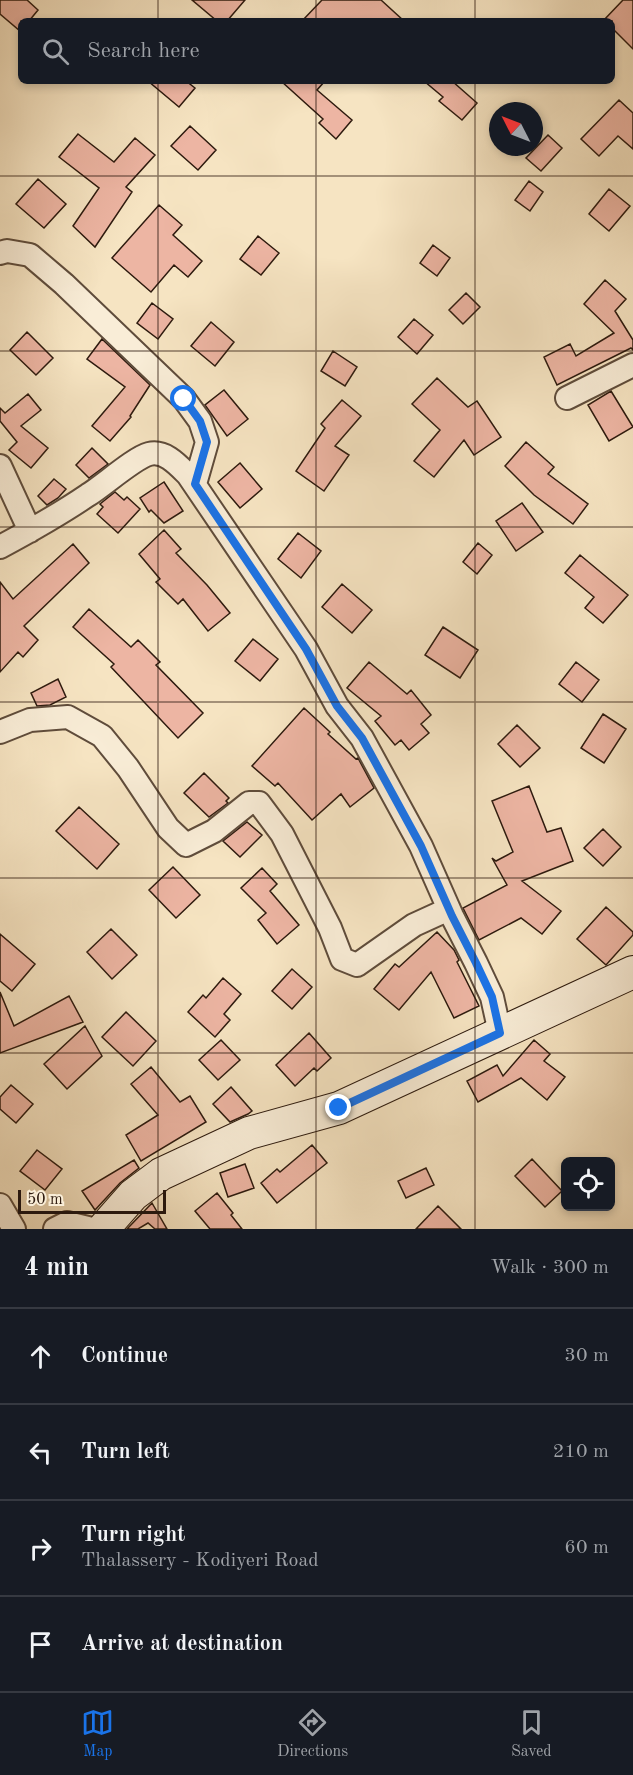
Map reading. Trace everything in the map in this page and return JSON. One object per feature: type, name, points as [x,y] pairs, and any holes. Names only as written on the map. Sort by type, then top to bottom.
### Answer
[{"type":"main road","points":[[103,1229],[133,1195],[161,1174],[249,1133],[339,1108],[633,972]]},
{"type":"street","points":[[0,253],[30,255],[64,284],[184,399],[200,421],[207,442],[195,484]]},
{"type":"street","points":[[567,398],[633,365]]},
{"type":"street","points":[[0,547],[30,531],[150,454],[167,456],[188,475],[306,649],[337,706],[362,738],[421,846],[492,997],[500,1033]]},
{"type":"street","points":[[0,466],[30,531]]},
{"type":"street","points":[[0,732],[30,720],[68,717],[102,736],[128,768],[168,828],[186,845],[214,831],[249,803],[259,803],[282,834],[330,928],[342,959],[357,965],[414,925],[449,909]]},
{"type":"street","points":[[0,1204],[14,1229]]},
{"type":"street","points":[[55,1229],[67,1223],[92,1229]]},
{"type":"building","points":[[0,0],[27,0],[38,10],[31,18],[18,18],[18,29],[0,14]]},
{"type":"building","points":[[192,0],[245,0],[230,18],[213,18]]},
{"type":"building","points":[[322,0],[381,0],[401,18],[305,18]]},
{"type":"building","points":[[623,0],[633,0],[633,49],[615,31],[615,18],[606,18]]},
{"type":"building","points":[[152,84],[190,84],[195,88],[179,107]]},
{"type":"building","points":[[284,84],[322,84],[317,90],[352,120],[336,139],[319,123],[323,119]]},
{"type":"building","points":[[428,84],[455,84],[477,103],[462,120],[439,101],[443,97]]},
{"type":"building","points":[[619,100],[633,113],[633,149],[618,136],[599,156],[581,139]]},
{"type":"building","points":[[190,126],[216,150],[198,170],[171,146]]},
{"type":"building","points":[[78,134],[114,162],[135,138],[155,155],[126,187],[132,192],[95,247],[73,226],[99,188],[59,157]]},
{"type":"building","points":[[548,135],[562,148],[541,171],[526,158],[543,156],[543,140]]},
{"type":"building","points":[[38,179],[66,204],[44,228],[16,204]]},
{"type":"building","points":[[529,181],[543,192],[530,211],[515,200]]},
{"type":"building","points":[[609,189],[630,206],[609,231],[589,214]]},
{"type":"building","points":[[159,205],[182,225],[173,235],[202,261],[188,277],[174,265],[151,292],[112,258]]},
{"type":"building","points":[[258,236],[279,253],[261,275],[240,259]]},
{"type":"building","points":[[433,245],[450,258],[437,276],[420,263]]},
{"type":"building","points":[[605,280],[626,299],[615,311],[633,340],[633,350],[631,348],[557,385],[544,357],[570,344],[576,356],[614,333],[584,304]]},
{"type":"building","points":[[466,293],[480,307],[463,324],[449,310]]},
{"type":"building","points":[[152,303],[173,319],[158,339],[137,323]]},
{"type":"building","points":[[414,319],[433,335],[417,354],[398,337]]},
{"type":"building","points":[[211,322],[234,342],[215,366],[191,346]]},
{"type":"building","points":[[27,332],[53,358],[36,375],[10,350]]},
{"type":"building","points":[[102,339],[150,385],[131,417],[110,441],[92,426],[125,387],[87,359]]},
{"type":"building","points":[[333,351],[357,367],[345,386],[321,371]]},
{"type":"building","points":[[437,378],[468,407],[477,401],[501,437],[474,455],[464,440],[434,477],[414,461],[440,430],[412,404]]},
{"type":"building","points":[[224,390],[248,419],[227,436],[205,405]]},
{"type":"building","points":[[611,391],[633,427],[609,441],[588,405]]},
{"type":"building","points":[[28,394],[41,410],[21,426],[48,448],[31,468],[9,450],[17,442],[0,421],[0,408],[5,413]]},
{"type":"building","points":[[342,400],[361,416],[335,446],[349,455],[324,491],[296,471],[325,428],[321,424]]},
{"type":"building","points":[[526,442],[554,467],[548,474],[588,504],[573,524],[534,495],[505,466]]},
{"type":"building","points":[[92,448],[108,464],[89,478],[76,465]]},
{"type":"building","points":[[240,463],[262,489],[240,508],[218,482]]},
{"type":"building","points":[[54,479],[66,489],[47,505],[38,496]]},
{"type":"building","points":[[164,482],[183,511],[164,523],[151,510],[149,512],[140,498]]},
{"type":"building","points":[[115,492],[124,500],[127,497],[140,509],[118,533],[97,514],[103,507],[100,504]]},
{"type":"building","points":[[522,503],[543,532],[516,551],[496,521]]},
{"type":"building","points":[[164,530],[181,549],[176,553],[230,613],[208,631],[183,599],[178,604],[156,582],[160,579],[139,554]]},
{"type":"building","points":[[298,533],[321,551],[301,578],[278,559]]},
{"type":"building","points":[[478,543],[492,555],[477,574],[463,562]]},
{"type":"building","points":[[73,544],[89,563],[24,626],[38,640],[23,657],[18,652],[0,672],[0,582],[13,599]]},
{"type":"building","points":[[580,555],[628,595],[603,623],[585,608],[594,597],[565,573]]},
{"type":"building","points":[[342,584],[372,610],[352,633],[322,607]]},
{"type":"building","points":[[89,609],[131,647],[138,640],[160,662],[156,665],[203,713],[178,738],[111,667],[114,664],[73,627]]},
{"type":"building","points":[[443,627],[478,650],[460,678],[425,655]]},
{"type":"building","points":[[253,639],[278,659],[260,681],[235,661]]},
{"type":"building","points":[[369,662],[407,694],[411,690],[431,715],[421,724],[429,733],[409,750],[401,740],[395,745],[375,721],[381,716],[347,688]]},
{"type":"building","points":[[576,662],[599,680],[582,702],[559,684]]},
{"type":"building","points":[[58,679],[66,697],[50,705],[37,706],[31,693]]},
{"type":"building","points":[[304,708],[330,732],[328,734],[356,759],[358,758],[374,788],[350,807],[341,794],[312,820],[278,783],[275,786],[252,766]]},
{"type":"building","points":[[603,714],[626,729],[604,763],[581,748]]},
{"type":"building","points":[[517,725],[540,748],[520,767],[498,744]]},
{"type":"building","points":[[204,773],[229,798],[226,801],[228,803],[209,817],[184,793]]},
{"type":"building","points":[[529,786],[547,832],[561,828],[573,861],[522,881],[561,911],[542,934],[521,918],[479,940],[463,908],[507,885],[492,858],[496,861],[513,852],[492,801]]},
{"type":"building","points":[[79,807],[119,844],[97,869],[56,831]]},
{"type":"building","points":[[247,822],[262,835],[240,857],[223,841]]},
{"type":"building","points":[[603,829],[621,847],[603,866],[584,848]]},
{"type":"building","points":[[173,867],[200,895],[176,918],[149,890]]},
{"type":"building","points":[[262,868],[277,884],[270,891],[299,925],[277,944],[258,920],[266,913],[241,888]]},
{"type":"building","points":[[606,907],[633,932],[633,935],[606,965],[577,939]]},
{"type":"building","points":[[111,929],[137,955],[112,979],[87,952]]},
{"type":"building","points":[[437,932],[454,950],[459,960],[457,962],[479,1006],[454,1018],[431,972],[399,1010],[374,989],[395,964],[399,967]]},
{"type":"building","points":[[0,934],[35,964],[12,991],[0,981]]},
{"type":"building","points":[[292,969],[312,987],[292,1009],[272,991]]},
{"type":"building","points":[[223,978],[241,994],[224,1014],[230,1020],[215,1037],[188,1012],[203,995],[206,998]]},
{"type":"building","points":[[0,992],[14,1026],[69,996],[83,1022],[0,1053]]},
{"type":"building","points":[[126,1012],[156,1041],[133,1066],[102,1037]]},
{"type":"building","points":[[85,1026],[102,1056],[67,1089],[44,1064]]},
{"type":"building","points":[[309,1033],[331,1058],[317,1071],[314,1068],[295,1086],[276,1065]]},
{"type":"building","points":[[221,1040],[240,1060],[218,1080],[199,1060]]},
{"type":"building","points":[[534,1040],[550,1054],[544,1061],[565,1077],[547,1100],[521,1078],[478,1102],[467,1081],[497,1065],[503,1076]]},
{"type":"building","points":[[151,1067],[180,1102],[190,1096],[206,1122],[141,1161],[126,1135],[158,1115],[131,1084]]},
{"type":"building","points":[[11,1085],[33,1104],[16,1123],[0,1109],[0,1097]]},
{"type":"building","points":[[231,1087],[252,1111],[230,1122],[213,1104]]},
{"type":"building","points":[[312,1145],[327,1163],[277,1203],[261,1183],[277,1169],[280,1172]]},
{"type":"building","points":[[37,1150],[62,1169],[45,1190],[20,1171]]},
{"type":"building","points":[[532,1159],[561,1192],[545,1207],[515,1176]]},
{"type":"building","points":[[134,1160],[139,1168],[120,1183],[95,1210],[82,1191]]},
{"type":"building","points":[[245,1164],[254,1188],[228,1197],[220,1173]]},
{"type":"building","points":[[426,1168],[434,1185],[406,1198],[398,1181]]},
{"type":"building","points":[[217,1193],[242,1229],[210,1229],[195,1211]]},
{"type":"building","points":[[152,1203],[167,1229],[155,1229],[148,1223],[138,1229],[127,1229]]},
{"type":"building","points":[[438,1206],[461,1229],[416,1229]]},
{"type":"route","points":[[184,399],[200,421],[207,442],[195,484],[233,538],[267,595],[306,649],[337,706],[362,738],[421,846],[492,997],[500,1033],[339,1108]]}]
